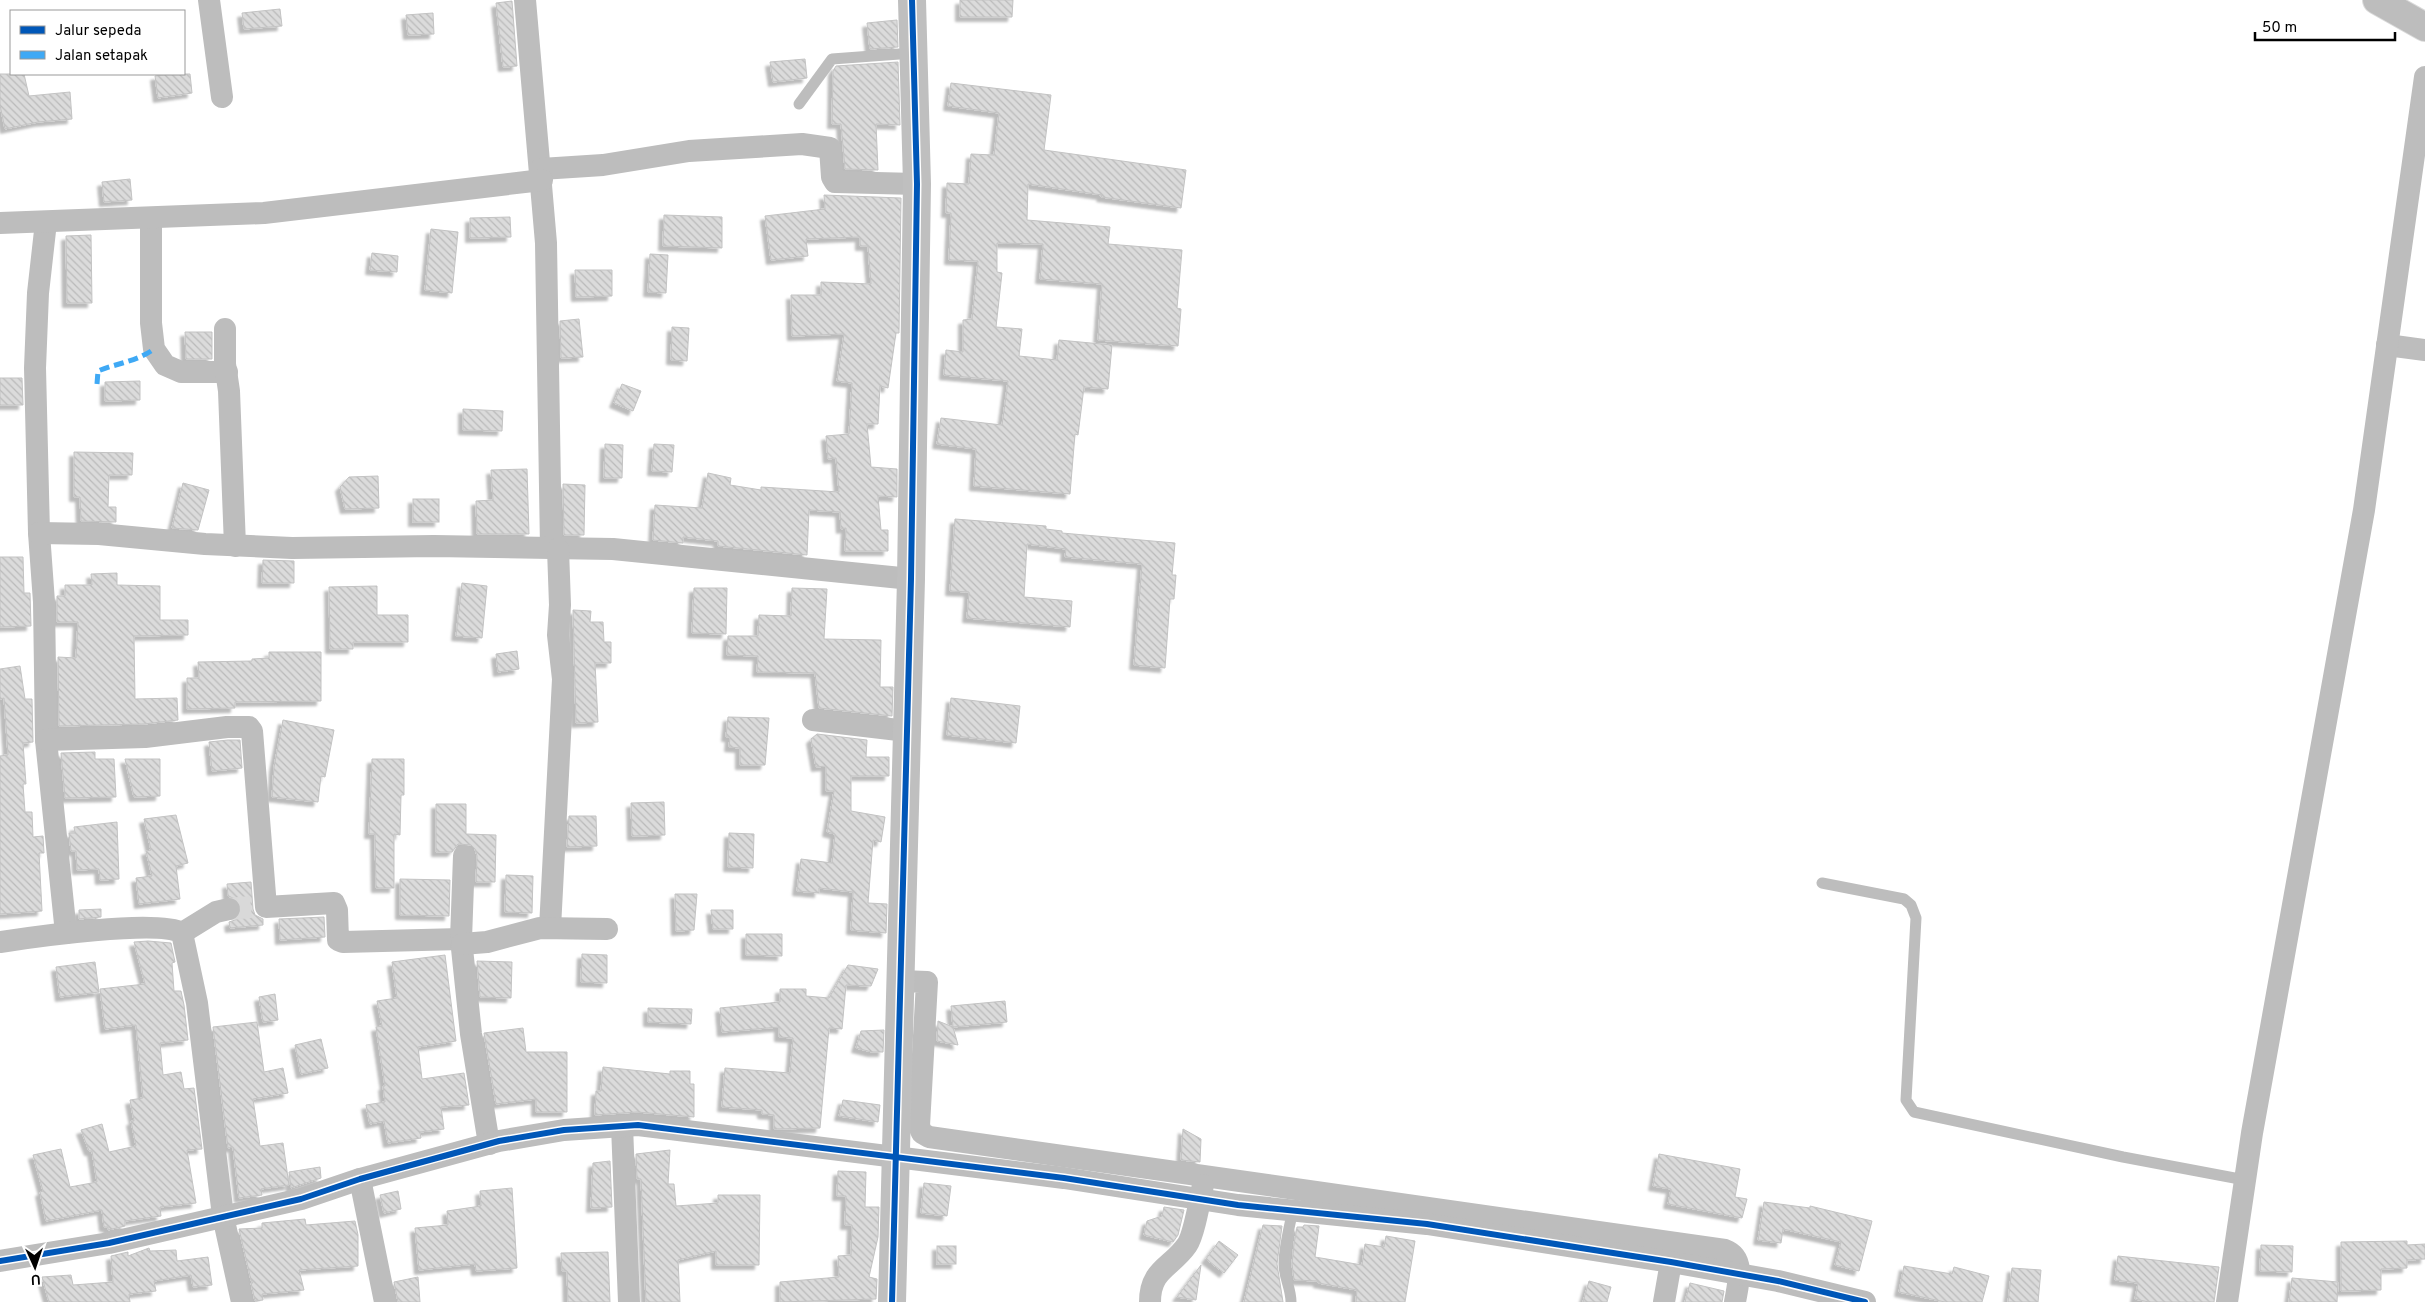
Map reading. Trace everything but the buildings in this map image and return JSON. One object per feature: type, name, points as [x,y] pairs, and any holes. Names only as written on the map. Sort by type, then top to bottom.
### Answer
[{"type":"highway","points":[[2377,0],[2425,26]]},
{"type":"street","points":[[209,0],[222,97]]},
{"type":"street","points":[[525,0],[546,243],[555,548],[560,605],[558,635],[563,679],[550,928]]},
{"type":"street","points":[[892,1302],[897,1157],[910,981],[907,730],[917,184],[912,0]]},
{"type":"street","points":[[2227,1302],[2245,1180],[2285,941],[2364,510],[2405,348],[2425,77]]},
{"type":"street","points":[[0,223],[264,213],[541,175],[690,151],[802,144],[830,148],[832,177],[835,182],[917,184]]},
{"type":"street","points":[[151,218],[151,323],[154,350],[165,365],[181,372],[227,372]]},
{"type":"street","points":[[46,222],[38,293],[35,368],[39,533],[44,602],[46,740],[66,933]]},
{"type":"street","points":[[225,329],[230,391],[235,546]]},
{"type":"street","points":[[39,533],[99,534],[235,546],[292,548],[434,546],[613,549],[911,580]]},
{"type":"street","points":[[813,720],[907,730]]},
{"type":"street","points":[[46,740],[145,737],[227,727],[249,727],[252,731],[264,906],[334,903],[337,910],[338,940],[343,942],[487,942],[528,930],[550,928],[607,929]]},
{"type":"street","points":[[464,856],[462,941],[471,1034],[489,1144]]},
{"type":"street","points":[[182,933],[216,912],[229,910]]},
{"type":"street","points":[[0,942],[66,933],[168,928],[182,933]]},
{"type":"street","points":[[182,933],[197,1003],[223,1216],[242,1302]]},
{"type":"street","points":[[910,981],[927,982],[919,1126],[922,1134],[1202,1188]]},
{"type":"street","points":[[0,1261],[109,1243],[301,1199],[360,1179],[489,1144],[564,1130],[638,1125],[1064,1178],[1202,1188],[1725,1250],[1734,1253],[1737,1259],[1739,1275],[1735,1302]]},
{"type":"street","points":[[622,1126],[629,1302]]},
{"type":"street","points":[[360,1179],[385,1302]]},
{"type":"street","points":[[1150,1302],[1150,1288],[1159,1272],[1188,1243],[1202,1188]]},
{"type":"street","points":[[1294,1199],[1427,1224],[1671,1262],[1778,1282],[1865,1302]]},
{"type":"street","points":[[1664,1302],[1671,1262]]},
{"type":"lane","points":[[799,104],[832,59],[913,53]]},
{"type":"lane","points":[[1822,883],[1904,899],[1912,905],[1916,918],[1906,1100],[1914,1112],[2123,1157],[2245,1180]]},
{"type":"lane","points":[[1291,1302],[1291,1287],[1286,1278],[1284,1263],[1294,1199]]},
{"type":"tunnel","points":[[229,909],[262,906]]},
{"type":"marked path","points":[[97,384],[98,371],[133,360],[154,349]]},
{"type":"cycle path","points":[[892,1302],[911,579],[917,184],[912,0]]},
{"type":"cycle path","points":[[0,1261],[109,1243],[301,1199],[360,1179],[499,1141],[564,1130],[638,1125],[1064,1178],[1238,1205],[1427,1224],[1671,1262],[1778,1281],[1865,1302]]}]
